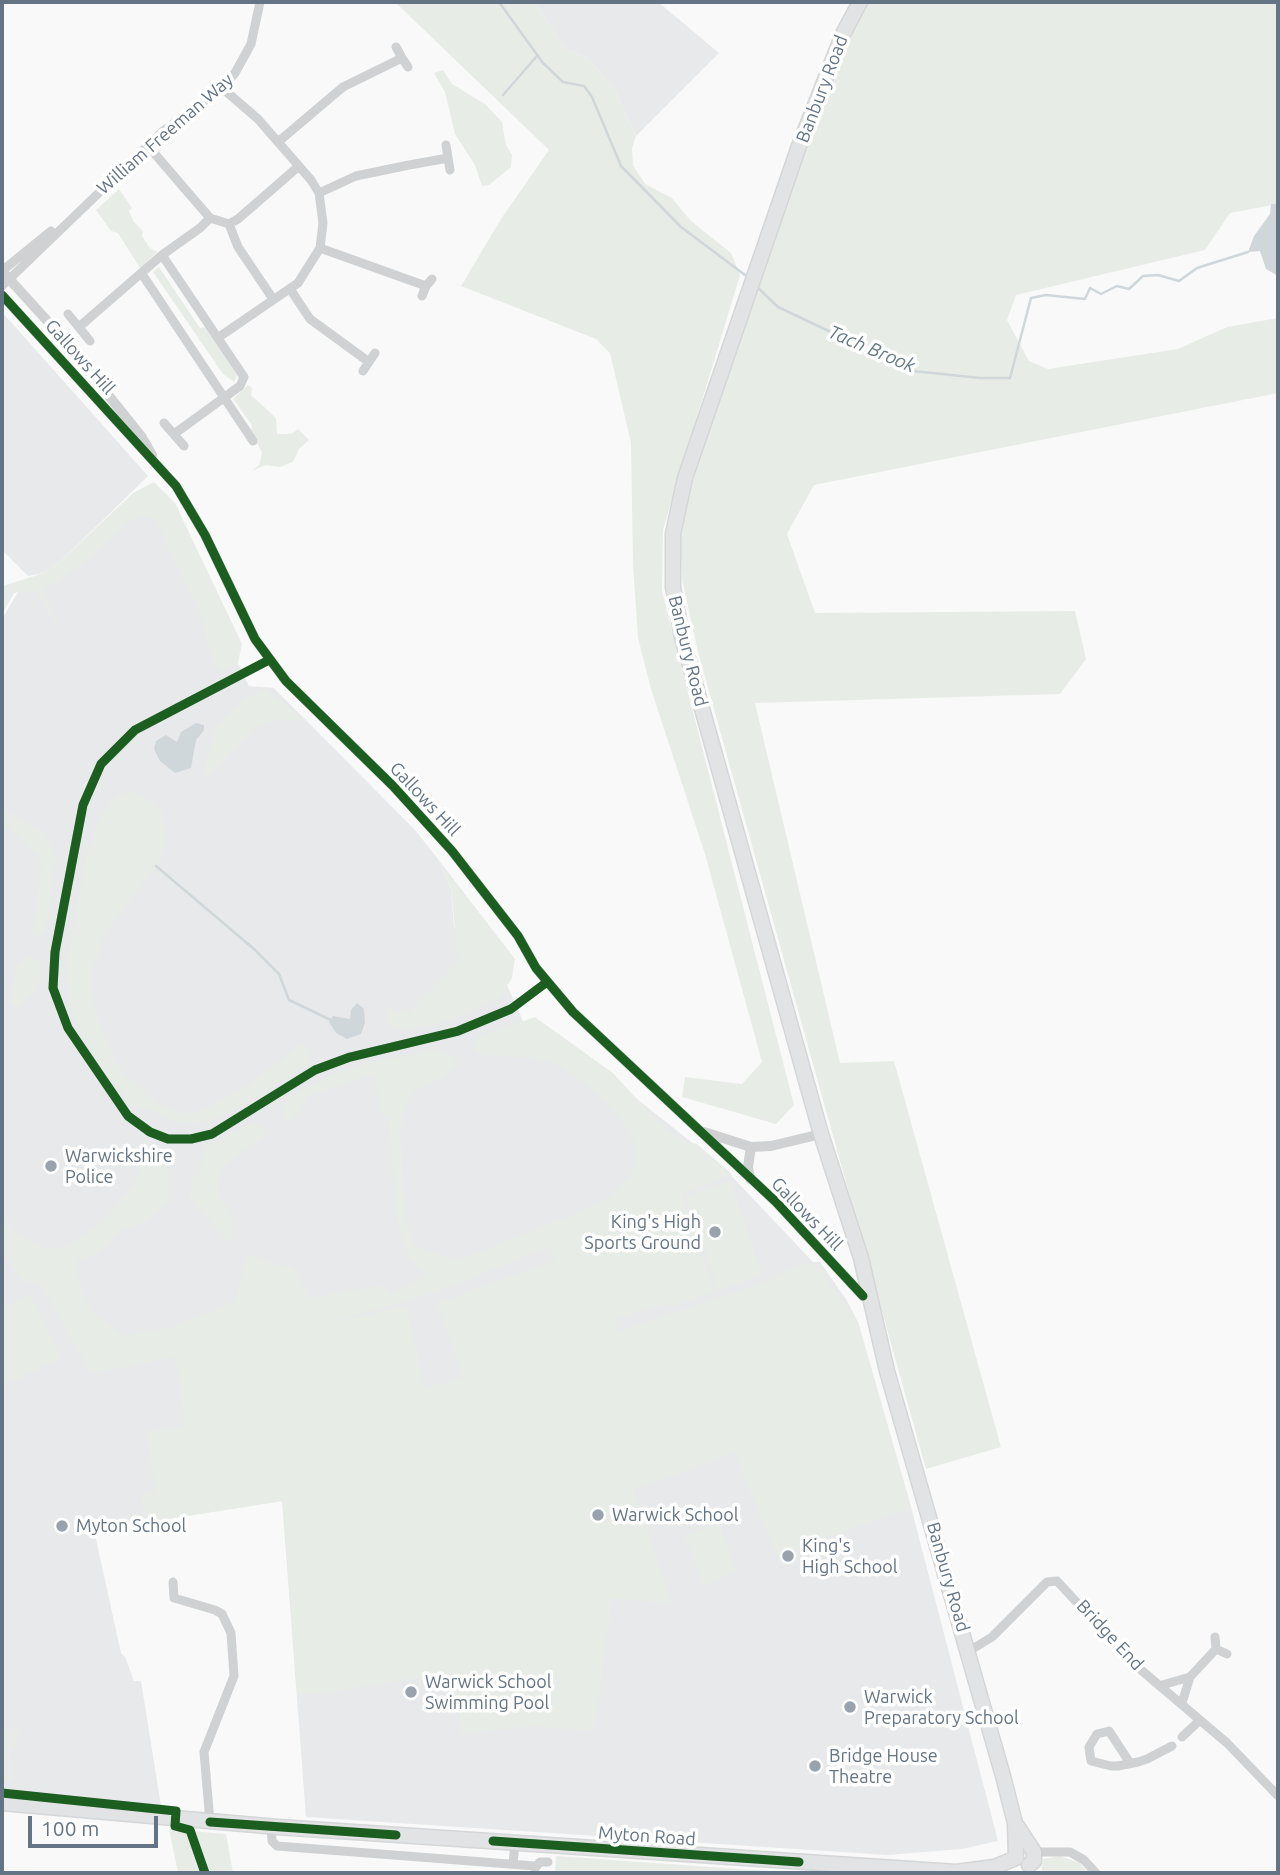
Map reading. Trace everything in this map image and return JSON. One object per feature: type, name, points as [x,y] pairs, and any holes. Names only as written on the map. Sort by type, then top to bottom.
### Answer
[{"type":"main road","name":"Banbury Road","points":[[860,2],[843,34],[819,93],[727,352],[685,478],[675,517],[671,555],[678,622],[821,1134],[849,1228],[861,1258],[877,1332],[1026,1858]]},
{"type":"main road","name":"Banbury Road","points":[[849,1228],[849,1251],[868,1317],[877,1332]]},
{"type":"main road","name":"Myton Road","points":[[2,1803],[210,1822],[956,1872],[994,1867],[1026,1858]]},
{"type":"street","name":"William Freeman Way","points":[[4,277],[148,146],[222,88],[235,74],[251,44],[260,2]]},
{"type":"street","points":[[396,47],[408,67]]},
{"type":"street","points":[[278,142],[341,89],[402,58]]},
{"type":"street","points":[[219,337],[290,289],[305,275],[320,248],[323,223],[319,193],[299,166],[222,88]]},
{"type":"street","points":[[446,145],[450,170]]},
{"type":"street","points":[[148,146],[210,218],[229,224],[299,166]]},
{"type":"street","points":[[319,193],[368,173],[448,158]]},
{"type":"street","points":[[79,327],[162,255],[210,218]]},
{"type":"street","points":[[229,224],[238,247],[273,299]]},
{"type":"street","points":[[320,248],[429,282],[422,296]]},
{"type":"street","points":[[162,255],[244,377],[240,386],[174,434]]},
{"type":"street","points":[[142,274],[253,440]]},
{"type":"street","name":"Gallows Hill","points":[[4,277],[46,319],[141,436],[157,463],[191,507],[245,620],[269,660],[303,700],[393,786],[500,905],[547,982],[583,1023],[776,1202],[863,1296]]},
{"type":"street","points":[[290,289],[310,319],[369,362]]},
{"type":"street","name":"Gallows Hill","points":[[2,295],[133,442],[157,463]]},
{"type":"street","points":[[68,314],[90,341]]},
{"type":"street","points":[[363,371],[375,353]]},
{"type":"street","points":[[164,423],[184,446]]},
{"type":"street","points":[[269,660],[135,730],[109,752],[89,788],[55,952],[53,988],[68,1028],[123,1110],[143,1128],[168,1139],[191,1139],[212,1134],[315,1070],[351,1057],[458,1031],[511,1009],[547,982]]},
{"type":"street","name":"Gallows Hill","points":[[698,1129],[751,1147],[771,1146],[821,1134]]},
{"type":"street","name":"Gallows Hill","points":[[750,1179],[748,1167],[751,1147]]},
{"type":"street","name":"Bridge End","points":[[969,1651],[992,1637],[1047,1582],[1057,1581],[1078,1600],[1134,1664],[1182,1703],[1278,1796]]},
{"type":"street","points":[[173,1582],[174,1598],[222,1614],[231,1633],[234,1676],[204,1752],[210,1822]]},
{"type":"street","points":[[1182,1703],[1190,1677],[1216,1649],[1215,1637]]},
{"type":"street","points":[[1216,1649],[1227,1654]]},
{"type":"street","points":[[1162,1685],[1190,1677]]},
{"type":"street","points":[[1182,1737],[1200,1720]]},
{"type":"street","points":[[1130,1763],[1108,1731],[1097,1734],[1088,1747],[1089,1759],[1096,1764],[1111,1766],[1130,1763],[1172,1746]]},
{"type":"street","points":[[271,1826],[272,1841],[277,1846],[535,1867],[548,1862]]},
{"type":"street","points":[[513,1864],[515,1842]]},
{"type":"street","points":[[1026,1858],[1070,1852],[1084,1860],[1096,1873]]},
{"type":"shaded area","points":[[395,2],[535,2],[565,50],[588,58],[615,91],[636,136],[632,148],[633,165],[645,184],[672,198],[691,221],[731,253],[740,275],[663,530],[662,591],[794,1105],[776,1124],[682,1097],[685,1077],[742,1084],[762,1062],[705,854],[651,689],[638,638],[633,565],[631,443],[610,353],[596,339],[461,286],[501,219],[549,150]]},
{"type":"shaded area","points":[[535,2],[658,2],[719,53],[636,136],[615,91],[588,58],[565,50]]},
{"type":"shaded area","points":[[868,2],[1278,2],[1278,204],[1230,213],[1205,250],[1016,295],[1007,320],[1029,361],[1048,369],[1178,349],[1227,327],[1278,318],[1278,393],[814,485],[787,534],[815,613],[1075,611],[1086,659],[1060,694],[755,703],[840,1063],[894,1061],[1001,1447],[926,1469],[698,652],[683,584],[680,547],[682,515],[753,297],[848,34]]},
{"type":"shaded area","points":[[443,70],[452,84],[485,104],[502,122],[506,145],[512,155],[511,167],[489,185],[482,186],[475,165],[455,134],[445,92],[434,73]]},
{"type":"shaded area","points":[[119,189],[132,208],[129,211],[134,222],[143,231],[142,236],[150,248],[157,252],[140,268],[118,233],[111,231],[96,210]]},
{"type":"shaded area","points":[[1271,204],[1278,204],[1278,276],[1266,269],[1260,251],[1248,252],[1254,236],[1270,214]]},
{"type":"shaded area","points":[[159,267],[200,328],[207,327],[237,375],[234,382],[223,374],[153,272]]},
{"type":"shaded area","points":[[2,312],[148,476],[62,560],[44,573],[28,576],[2,550]]},
{"type":"shaded area","points":[[248,385],[252,388],[251,395],[276,418],[277,434],[291,434],[298,429],[309,440],[299,449],[293,462],[280,467],[266,465],[252,471],[259,465],[262,453],[251,431],[252,425],[233,399]]},
{"type":"shaded area","points":[[154,482],[175,503],[242,644],[238,663],[223,672],[215,666],[199,610],[155,519],[142,517],[130,521],[77,568],[43,590],[62,633],[36,591],[14,593],[2,614],[2,586],[44,573],[62,560],[133,493]]},
{"type":"shaded area","points":[[153,496],[249,686],[274,688],[415,830],[438,859],[451,888],[454,927],[501,972],[523,1021],[545,1026],[724,1168],[813,1262],[820,1262],[846,1299],[858,1322],[911,1507],[998,1841],[962,1849],[887,1855],[306,1817],[282,1501],[94,1530],[121,1653],[134,1681],[141,1681],[161,1806],[2,1789],[2,619],[20,589],[67,566]]},
{"type":"shaded area","points":[[264,690],[307,720],[276,720],[255,727],[207,777],[204,772],[215,729],[246,698]]},
{"type":"shaded area","points":[[196,723],[204,725],[204,730],[196,740],[191,768],[175,773],[160,761],[154,749],[156,741],[166,735],[177,742],[181,732]]},
{"type":"shaded area","points":[[129,792],[142,795],[163,812],[165,843],[161,860],[106,931],[91,974],[92,995],[105,1040],[121,1071],[160,1106],[185,1114],[202,1111],[252,1083],[303,1043],[312,1053],[308,1064],[234,1111],[200,1123],[176,1122],[153,1110],[134,1107],[96,1060],[70,1007],[66,972],[85,862],[97,822],[115,798]]},
{"type":"shaded area","points":[[2,808],[45,834],[56,857],[46,931],[40,936],[32,935],[41,859],[8,827],[2,829]]},
{"type":"shaded area","points":[[438,859],[515,959],[512,978],[500,997],[470,1012],[436,1025],[392,1029],[387,1023],[386,1006],[398,1014],[403,1009],[408,1013],[458,962],[451,888]]},
{"type":"shaded area","points":[[27,957],[40,962],[40,978],[36,992],[16,1008],[8,1002],[18,965]]},
{"type":"shaded area","points":[[357,1003],[364,1009],[365,1023],[361,1034],[347,1039],[336,1033],[329,1022],[333,1016],[350,1019],[351,1010]]},
{"type":"shaded area","points":[[535,1017],[613,1073],[656,1120],[681,1141],[697,1144],[732,1174],[681,1194],[714,1292],[677,1305],[657,1306],[615,1320],[618,1332],[764,1283],[788,1270],[813,1262],[858,1322],[911,1507],[777,1556],[735,1453],[633,1489],[672,1604],[612,1598],[594,1731],[535,1726],[462,1733],[453,1672],[325,1693],[297,1694],[283,1501],[149,1522],[140,1495],[155,1491],[147,1432],[185,1426],[176,1357],[91,1373],[40,1283],[23,1281],[2,1254],[2,1214],[16,1233],[43,1248],[65,1248],[100,1225],[135,1185],[144,1148],[154,1146],[167,1162],[169,1201],[147,1220],[117,1233],[99,1252],[76,1262],[81,1286],[92,1313],[124,1336],[173,1327],[236,1301],[246,1257],[252,1254],[274,1265],[292,1266],[311,1298],[381,1285],[389,1295],[427,1275],[409,1257],[397,1220],[389,1119],[381,1114],[374,1073],[309,1096],[291,1122],[283,1116],[282,1107],[286,1098],[329,1077],[373,1062],[437,1050],[452,1055],[458,1064],[453,1070],[414,1092],[407,1103],[400,1130],[405,1213],[413,1244],[456,1262],[603,1202],[632,1174],[636,1157],[632,1134],[606,1102],[561,1066],[533,1058],[482,1055],[474,1049],[478,1037]],"holes":[[[550,1246],[556,1260],[437,1303],[463,1378],[424,1388],[407,1306],[320,1325],[437,1292]]]},
{"type":"shaded area","points":[[250,1124],[259,1125],[265,1135],[224,1165],[217,1184],[220,1199],[230,1209],[233,1235],[229,1243],[190,1197],[192,1178],[200,1176],[201,1160],[207,1146]]},
{"type":"shaded area","points":[[730,1181],[762,1275],[719,1290],[686,1196]]},
{"type":"shaded area","points":[[30,1294],[61,1358],[2,1387],[2,1308]]},
{"type":"shaded area","points":[[719,1524],[736,1572],[703,1585],[685,1536]]},
{"type":"shaded area","points":[[2,1728],[18,1730],[15,1749],[11,1749],[10,1761],[14,1762],[13,1781],[2,1780]]},
{"type":"shaded area","points":[[169,1829],[226,1834],[233,1873],[178,1873]]},
{"type":"shaded area","points":[[556,1856],[740,1869],[802,1873],[555,1873]]},
{"type":"shaded area","points":[[1060,1856],[1080,1863],[1088,1873],[1041,1873],[1043,1859]]},
{"type":"waterway","name":"Tach Brook","points":[[499,2],[543,63],[563,82],[584,86],[592,97],[621,166],[681,227],[745,275]]},
{"type":"waterway","points":[[503,95],[537,56]]},
{"type":"waterway","name":"Tach Brook","points":[[757,287],[778,307],[913,371],[980,378],[1010,378],[1031,298],[1046,295],[1085,299],[1090,288],[1101,294],[1117,286],[1129,289],[1143,276],[1158,275],[1179,281],[1197,268],[1248,252]]},
{"type":"waterway","points":[[156,866],[254,949],[279,974],[289,1000],[331,1020]]},
{"type":"cycle path","points":[[2,295],[176,486],[205,535],[255,639],[286,681],[393,786],[452,851],[518,936],[536,968],[573,1012],[776,1202],[863,1296]]},
{"type":"cycle path","points":[[269,660],[135,730],[101,764],[83,805],[55,952],[53,988],[68,1028],[128,1116],[150,1132],[168,1139],[191,1139],[212,1134],[315,1070],[350,1057],[458,1031],[511,1009],[547,982]]},
{"type":"cycle path","points":[[2,1793],[176,1811],[175,1826],[190,1830],[205,1873]]},
{"type":"cycle path","points":[[210,1822],[396,1835]]},
{"type":"cycle path","points":[[493,1841],[799,1862]]},
{"type":"place","name":"Warwickshire Police","points":[[51,1166]]},
{"type":"place","name":"King's High Sports Ground","points":[[715,1232]]},
{"type":"place","name":"Warwick School","points":[[598,1515]]},
{"type":"place","name":"Myton School","points":[[62,1526]]},
{"type":"place","name":"King's High School","points":[[788,1556]]},
{"type":"place","name":"Warwick School Swimming Pool","points":[[411,1692]]},
{"type":"place","name":"Warwick Preparatory School","points":[[850,1707]]},
{"type":"place","name":"Bridge House Theatre","points":[[815,1766]]}]
